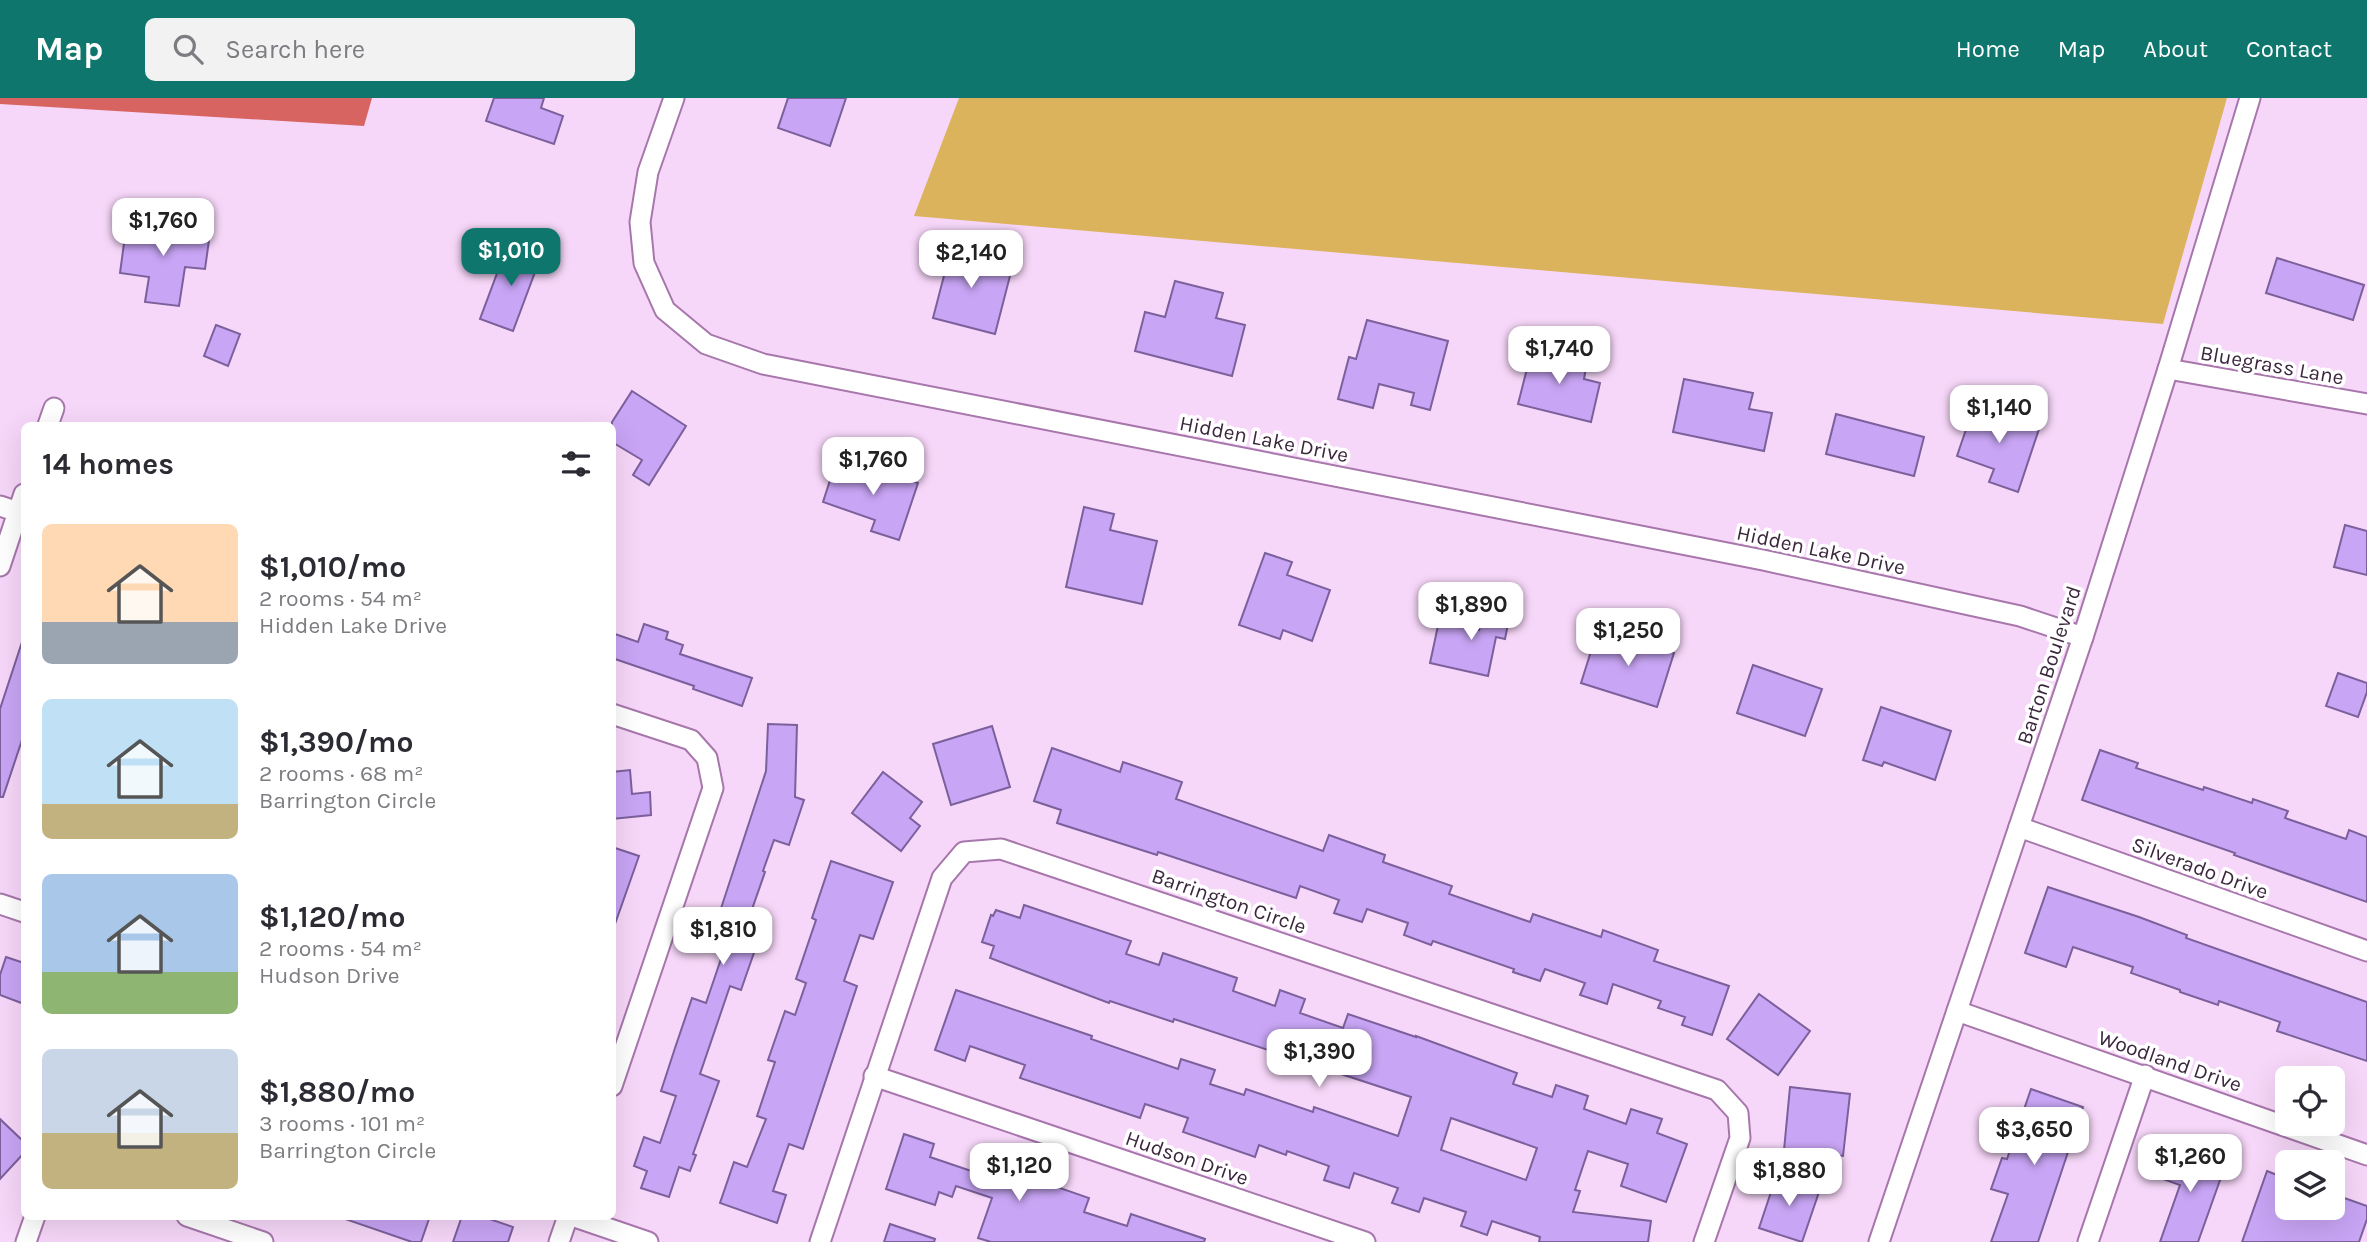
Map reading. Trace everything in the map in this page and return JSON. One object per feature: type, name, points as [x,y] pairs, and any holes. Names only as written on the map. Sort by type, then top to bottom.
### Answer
[{"type":"street","name":"Hidden Lake Drive","points":[[674,98],[648,172],[640,222],[644,263],[665,310],[706,344],[763,364],[1763,560],[2020,616],[2083,636]]},
{"type":"street","name":"Barton Boulevard","points":[[1879,1242],[2083,636],[2250,98]]},
{"type":"street","name":"Bluegrass Lane","points":[[2168,369],[2367,404]]},
{"type":"street","points":[[0,566],[14,504]]},
{"type":"street","points":[[616,714],[691,740],[707,758],[713,788],[616,1074]]},
{"type":"street","name":"Silverado Drive","points":[[2019,827],[2367,951]]},
{"type":"street","name":"Barrington Circle","points":[[820,1242],[942,878],[964,852],[1001,849],[1717,1090],[1738,1113],[1740,1138],[1704,1242]]},
{"type":"street","points":[[0,904],[21,911]]},
{"type":"street","name":"Woodland Drive","points":[[1957,1011],[2367,1155]]},
{"type":"street","points":[[2088,1242],[2145,1075]]},
{"type":"street","name":"Hudson Drive","points":[[874,1076],[1365,1242]]},
{"type":"street","points":[[26,1242],[33,1220]]},
{"type":"street","points":[[199,1220],[263,1242]]},
{"type":"street","points":[[559,1242],[568,1220]]},
{"type":"street","points":[[582,1220],[648,1242]]},
{"type":"shaded area","points":[[0,98],[372,98],[364,126],[0,104]]},
{"type":"shaded area","points":[[959,98],[2227,98],[2163,324],[914,216]]},
{"type":"shaded area","points":[[2031,392],[2039,395],[2042,403],[2039,411],[2031,414],[2023,411],[2020,403],[2023,395]]},
{"type":"building","points":[[494,98],[544,98],[541,108],[563,116],[554,144],[486,121]]},
{"type":"building","points":[[788,98],[846,98],[830,146],[778,128]]},
{"type":"building","points":[[127,221],[210,233],[205,269],[185,267],[179,306],[145,302],[149,277],[120,273]]},
{"type":"building","points":[[953,241],[984,249],[980,264],[1011,272],[995,334],[933,318]]},
{"type":"building","points":[[508,244],[541,256],[513,331],[480,319]]},
{"type":"building","points":[[2277,258],[2364,285],[2353,320],[2266,293]]},
{"type":"building","points":[[1175,281],[1223,293],[1216,318],[1245,325],[1232,376],[1135,351],[1145,312],[1165,317]]},
{"type":"building","points":[[1367,320],[1448,341],[1430,410],[1411,405],[1414,393],[1379,384],[1373,408],[1338,399],[1349,357],[1356,359]]},
{"type":"building","points":[[216,325],[240,334],[228,366],[204,356]]},
{"type":"building","points":[[1532,349],[1587,362],[1584,379],[1600,383],[1591,422],[1518,404]]},
{"type":"building","points":[[1684,379],[1753,393],[1749,409],[1772,413],[1764,451],[1673,432]]},
{"type":"building","points":[[632,391],[686,426],[649,485],[633,475],[642,460],[616,444],[616,422],[612,422]]},
{"type":"building","points":[[1975,403],[2040,426],[2018,492],[1989,482],[1994,469],[1957,456]]},
{"type":"building","points":[[1836,414],[1924,437],[1914,476],[1826,454]]},
{"type":"building","points":[[851,460],[918,483],[899,540],[871,531],[875,520],[823,502],[834,468],[847,473]]},
{"type":"building","points":[[1084,507],[1114,514],[1110,530],[1157,541],[1142,604],[1066,587]]},
{"type":"building","points":[[2345,525],[2367,531],[2367,575],[2334,567]]},
{"type":"building","points":[[1265,553],[1292,562],[1287,575],[1330,590],[1312,641],[1283,630],[1280,639],[1239,625]]},
{"type":"building","points":[[1485,604],[1511,609],[1505,639],[1496,637],[1488,676],[1430,663],[1439,621],[1479,630]]},
{"type":"building","points":[[644,624],[668,632],[666,639],[683,645],[680,654],[752,678],[742,706],[616,659],[616,634],[638,642]]},
{"type":"building","points":[[1598,629],[1674,653],[1657,707],[1581,683]]},
{"type":"building","points":[[21,645],[21,743],[3,797],[0,797],[0,709]]},
{"type":"building","points":[[1753,665],[1822,689],[1805,736],[1737,713]]},
{"type":"building","points":[[2338,673],[2367,683],[2367,692],[2358,717],[2326,706]]},
{"type":"building","points":[[1881,707],[1951,731],[1935,780],[1884,762],[1882,766],[1863,760]]},
{"type":"building","points":[[768,724],[797,725],[795,797],[804,800],[789,845],[774,840],[763,871],[765,872],[742,938],[757,944],[741,990],[730,986],[700,1074],[719,1081],[693,1154],[696,1155],[690,1171],[679,1167],[669,1197],[641,1188],[647,1171],[634,1166],[644,1137],[660,1143],[676,1096],[661,1091],[675,1048],[692,998],[706,1003],[723,953],[708,948],[766,771]]},
{"type":"building","points":[[992,726],[1010,787],[951,805],[933,744]]},
{"type":"building","points":[[1052,748],[1120,772],[1123,762],[1182,782],[1176,799],[1323,851],[1329,835],[1385,855],[1383,862],[1452,886],[1449,894],[1530,922],[1533,914],[1601,937],[1603,930],[1658,950],[1654,961],[1729,986],[1712,1035],[1682,1025],[1685,1017],[1658,1008],[1661,1001],[1613,984],[1607,1004],[1580,995],[1585,983],[1545,969],[1540,981],[1513,972],[1514,969],[1433,941],[1431,945],[1404,935],[1408,923],[1367,909],[1362,922],[1334,913],[1339,900],[1300,886],[1296,898],[1158,852],[1157,855],[1057,823],[1061,810],[1034,801]]},
{"type":"building","points":[[2100,750],[2138,763],[2136,768],[2203,790],[2204,787],[2252,803],[2253,799],[2288,811],[2285,818],[2346,839],[2349,830],[2367,837],[2367,902],[2082,800]]},
{"type":"building","points":[[630,770],[632,794],[650,792],[651,815],[616,819],[616,772]]},
{"type":"building","points":[[883,772],[922,802],[910,818],[920,826],[901,851],[852,813]]},
{"type":"building","points":[[616,848],[639,856],[616,921]]},
{"type":"building","points":[[831,861],[893,882],[873,939],[860,935],[844,981],[857,986],[803,1149],[789,1144],[773,1191],[786,1195],[777,1223],[720,1203],[734,1162],[747,1167],[766,1119],[757,1116],[775,1062],[768,1060],[785,1011],[795,1015],[806,983],[796,979],[816,920],[812,918]]},
{"type":"building","points":[[2048,887],[2139,917],[2187,935],[2186,938],[2367,1002],[2367,1061],[2277,1031],[2280,1022],[2219,1001],[2218,1005],[2180,992],[2131,973],[2133,967],[2073,947],[2066,967],[2025,953]]},
{"type":"building","points":[[1024,905],[1131,941],[1126,954],[1159,965],[1163,953],[1237,978],[1233,991],[1275,1006],[1280,990],[1305,999],[1300,1013],[1343,1028],[1348,1014],[1416,1036],[1517,1073],[1513,1084],[1552,1097],[1556,1085],[1588,1096],[1584,1109],[1626,1124],[1631,1109],[1662,1119],[1657,1133],[1687,1144],[1666,1202],[1621,1186],[1628,1164],[1588,1151],[1575,1190],[1580,1191],[1573,1212],[1651,1221],[1648,1242],[1539,1242],[1540,1237],[1492,1221],[1487,1235],[1461,1226],[1466,1212],[1424,1198],[1419,1212],[1392,1203],[1398,1188],[1354,1173],[1349,1188],[1324,1180],[1329,1166],[1287,1151],[1286,1155],[1259,1145],[1255,1157],[1183,1132],[1188,1118],[1145,1104],[1140,1118],[1020,1078],[1025,1065],[970,1046],[965,1061],[935,1050],[956,990],[1092,1036],[1091,1039],[1178,1069],[1181,1059],[1215,1070],[1210,1084],[1244,1095],[1246,1089],[1313,1112],[1314,1107],[1398,1136],[1411,1097],[1174,1019],[1173,1022],[1110,1001],[1109,1003],[990,958],[994,946],[982,942],[991,915],[993,916],[996,910],[1020,918]],"holes":[[[1451,1118],[1537,1148],[1526,1180],[1441,1150]]]},
{"type":"building","points":[[6,957],[21,962],[21,1003],[0,995],[0,975]]},
{"type":"building","points":[[1759,994],[1810,1031],[1778,1075],[1727,1039]]},
{"type":"building","points":[[1790,1087],[1850,1094],[1843,1156],[1784,1150]]},
{"type":"building","points":[[2031,1089],[2083,1107],[2038,1242],[1991,1242],[2008,1194],[1991,1189],[2002,1158],[2007,1159]]},
{"type":"building","points":[[0,1119],[21,1139],[21,1156],[0,1179]]},
{"type":"building","points":[[904,1134],[934,1144],[930,1157],[983,1175],[988,1163],[1089,1198],[1084,1212],[1127,1226],[1131,1214],[1205,1239],[1204,1242],[991,1242],[978,1238],[992,1198],[956,1186],[952,1197],[939,1192],[935,1205],[886,1189]]},
{"type":"building","points":[[2171,1146],[2225,1166],[2198,1242],[2160,1242],[2180,1185],[2160,1178]]},
{"type":"building","points":[[2267,1171],[2275,1174],[2275,1220],[2345,1220],[2345,1198],[2367,1206],[2367,1219],[2359,1242],[2242,1242]]},
{"type":"building","points":[[1777,1174],[1820,1189],[1802,1242],[1759,1228]]},
{"type":"building","points":[[348,1220],[429,1220],[421,1242],[412,1242]]},
{"type":"building","points":[[461,1220],[493,1220],[513,1227],[508,1242],[453,1242]]},
{"type":"building","points":[[890,1224],[935,1239],[934,1242],[884,1242]]}]
